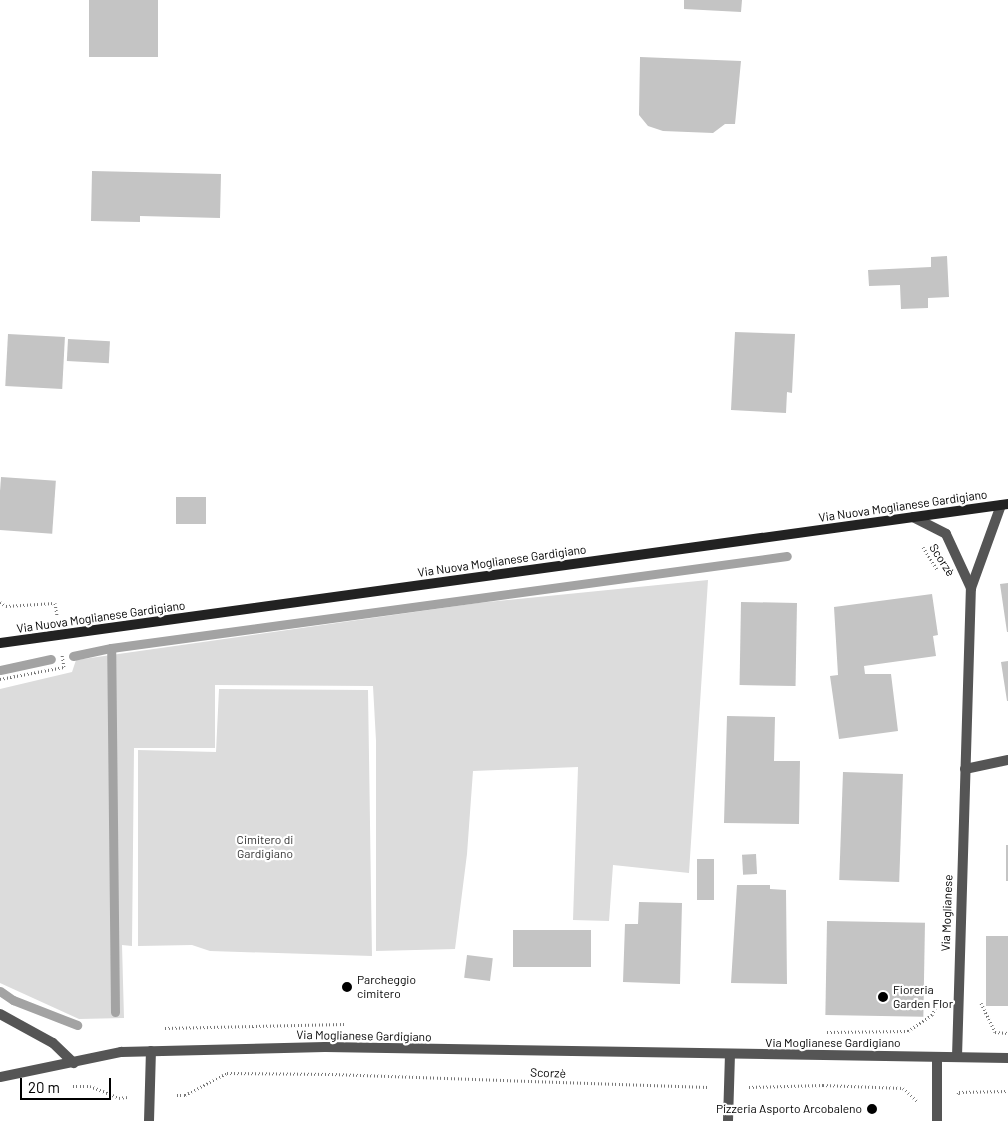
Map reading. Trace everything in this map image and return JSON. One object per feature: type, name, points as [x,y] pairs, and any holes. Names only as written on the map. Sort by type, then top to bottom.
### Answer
[{"type":"main road","name":"Via Nuova Moglianese Gardigiano","points":[[0,643],[1005,505]]},
{"type":"street","name":"Via Moglianese","points":[[957,1057],[971,588],[1005,505]]},
{"type":"street","name":"Via Moglianese","points":[[913,517],[946,534],[971,588]]},
{"type":"street","points":[[965,769],[1008,760]]},
{"type":"street","points":[[0,1014],[53,1043],[74,1063]]},
{"type":"street","name":"Via Moglianese Gardigiano","points":[[0,1077],[121,1052],[325,1047],[1008,1058]]},
{"type":"street","points":[[149,1121],[151,1051]]},
{"type":"street","points":[[728,1121],[730,1055]]},
{"type":"street","points":[[937,1057],[937,1121]]},
{"type":"path","name":"Scorzè","points":[[919,541],[939,573]]},
{"type":"path","points":[[977,996],[995,1032],[1008,1033]]},
{"type":"path","name":"Scorzè","points":[[177,1095],[185,1095],[227,1073],[332,1074],[729,1088],[823,1085],[903,1088],[912,1100],[918,1101]]},
{"type":"path","points":[[66,1086],[90,1086],[119,1098],[127,1098]]},
{"type":"path","points":[[957,1098],[959,1092],[1008,1091]]},
{"type":"green space","points":[[708,580],[689,873],[613,865],[609,921],[573,920],[578,767],[473,771],[467,854],[455,949],[376,951],[376,741],[373,686],[215,685],[215,748],[134,748],[132,946],[122,945],[124,1018],[79,1019],[0,983],[0,689],[72,672],[76,660],[478,603]]},
{"type":"green space","name":"Cimitero di Gardigiano","points":[[219,689],[368,690],[372,956],[210,951],[192,945],[138,946],[138,750],[216,752]]},
{"type":"building","points":[[89,0],[158,0],[158,57],[89,57]]},
{"type":"building","points":[[684,0],[742,0],[741,12],[684,9]]},
{"type":"building","points":[[640,57],[741,61],[735,124],[725,124],[713,133],[663,131],[648,126],[639,115]]},
{"type":"building","points":[[92,171],[221,174],[220,218],[140,216],[140,222],[91,221]]},
{"type":"building","points":[[947,256],[949,297],[928,298],[928,308],[901,309],[900,285],[869,286],[868,270],[931,267],[931,257]]},
{"type":"building","points":[[735,332],[795,334],[792,393],[787,392],[786,413],[731,410]]},
{"type":"building","points":[[8,334],[65,337],[62,389],[5,386]]},
{"type":"building","points":[[68,339],[110,341],[109,363],[67,361]]},
{"type":"building","points":[[1,477],[56,481],[52,534],[0,530]]},
{"type":"building","points":[[176,497],[206,497],[206,524],[176,524]]},
{"type":"building","points":[[1008,583],[1008,632],[1007,632],[1000,584]]},
{"type":"building","points":[[932,594],[938,635],[933,636],[936,656],[864,666],[865,674],[891,674],[898,731],[839,739],[830,676],[838,675],[834,607]]},
{"type":"building","points":[[741,602],[797,603],[796,686],[740,685]]},
{"type":"building","points":[[1008,661],[1008,701],[1007,701],[1001,662]]},
{"type":"building","points":[[727,716],[775,717],[774,761],[800,761],[799,824],[724,823]]},
{"type":"building","points":[[843,772],[903,774],[899,882],[839,880]]},
{"type":"building","points":[[1006,845],[1008,845],[1008,881],[1006,881]]},
{"type":"building","points":[[756,854],[757,874],[743,875],[742,855]]},
{"type":"building","points":[[697,859],[714,859],[714,900],[697,900]]},
{"type":"building","points":[[737,885],[770,885],[770,889],[786,890],[787,984],[731,983]]},
{"type":"building","points":[[639,902],[682,903],[680,984],[623,982],[625,924],[638,924]]},
{"type":"building","points":[[827,921],[925,923],[923,1017],[825,1015]]},
{"type":"building","points":[[513,930],[591,930],[591,967],[513,967]]},
{"type":"building","points":[[986,936],[1008,936],[1008,1006],[986,1006]]},
{"type":"building","points":[[467,955],[493,958],[490,981],[464,978]]},
{"type":"waterway","points":[[115,1012],[111,648],[787,556]]},
{"type":"waterway","points":[[73,656],[111,648]]},
{"type":"waterway","points":[[0,670],[51,659]]},
{"type":"waterway","points":[[0,991],[13,1000],[77,1025]]},
{"type":"place","name":"Parcheggio cimitero","points":[[347,987]]},
{"type":"place","name":"Fioreria Garden Flor","points":[[883,997]]},
{"type":"place","name":"Pizzeria Asporto Arcobaleno","points":[[872,1109]]}]
